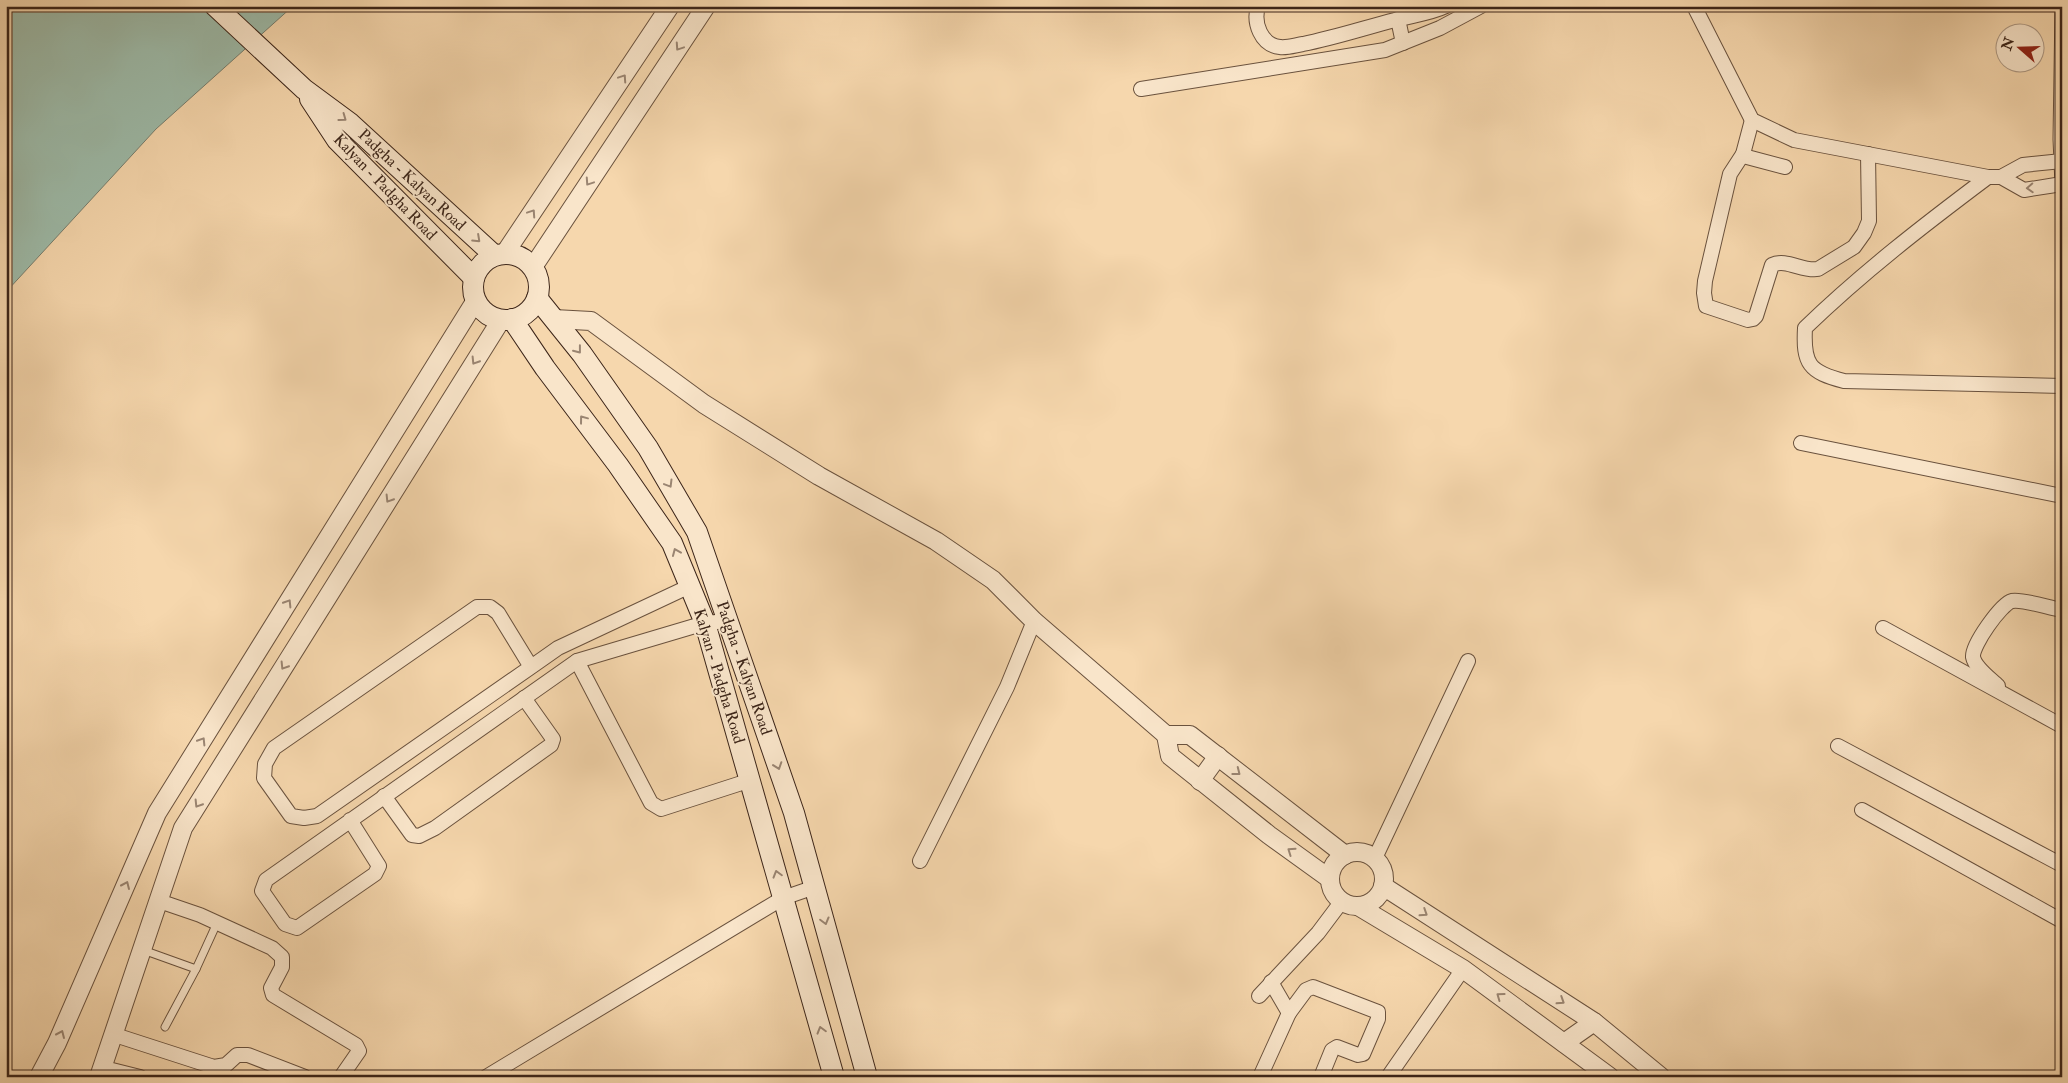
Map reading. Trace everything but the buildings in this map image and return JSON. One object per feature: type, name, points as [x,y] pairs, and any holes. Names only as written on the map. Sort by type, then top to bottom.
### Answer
[{"type":"main road","points":[[215,6],[304,89]]},
{"type":"main road","name":"Padgha - Kalyan Road","points":[[304,89],[350,123],[500,254]]},
{"type":"main road","name":"Kalyan - Padgha Road","points":[[304,89],[337,140],[474,278]]},
{"type":"main road","points":[[500,254],[520,257],[532,267],[538,277],[537,298],[531,308],[523,315],[507,319],[490,316],[482,310],[473,290],[474,278],[485,260],[500,254]]},
{"type":"main road","name":"Padgha - Kalyan Road","points":[[537,298],[582,354],[648,448],[697,532],[794,813],[867,1077]]},
{"type":"main road","name":"Kalyan - Padgha Road","points":[[507,319],[618,465],[672,543],[705,623],[834,1077]]},
{"type":"main road","points":[[762,821],[794,813]]},
{"type":"street","points":[[500,254],[670,6]]},
{"type":"street","points":[[532,267],[706,6]]},
{"type":"street","points":[[1258,6],[1255,16],[1258,30],[1265,40],[1272,45],[1285,48],[1398,19],[1430,13],[1446,6]]},
{"type":"street","points":[[1141,89],[1385,50],[1440,28],[1481,6]]},
{"type":"street","points":[[1694,6],[1752,120],[1794,140],[1995,177],[2024,190],[2060,185]]},
{"type":"street","points":[[1398,19],[1403,43]]},
{"type":"street","points":[[1285,48],[1288,67]]},
{"type":"street","points":[[1752,120],[1743,154],[1730,174],[1704,293],[1706,306],[1748,320],[1753,320],[1756,316],[1772,265],[1782,263],[1812,270],[1818,269],[1859,242],[1869,220],[1868,154]]},
{"type":"street","points":[[1743,154],[1747,157],[1785,167]]},
{"type":"street","points":[[2059,161],[2023,166],[1995,177],[1905,240],[1847,288],[1805,328],[1804,351],[1812,367],[1823,376],[1844,381],[2062,386]]},
{"type":"street","points":[[39,1077],[57,1043],[157,813],[476,300]]},
{"type":"street","points":[[140,1077],[102,1072],[182,828],[507,319]]},
{"type":"street","points":[[554,319],[591,321],[704,404],[819,476],[936,541],[993,580],[1034,620],[1166,735],[1170,756],[1269,835],[1330,879]]},
{"type":"street","points":[[1801,443],[2062,496]]},
{"type":"street","points":[[531,668],[498,613],[490,607],[477,607],[274,748],[265,764],[264,778],[291,816],[304,818],[317,816],[531,668],[558,648],[690,586]]},
{"type":"street","points":[[2011,699],[1978,666],[1973,658],[1975,646],[2003,606],[2012,601],[2062,610]]},
{"type":"street","points":[[920,861],[1007,687],[1034,620]]},
{"type":"street","points":[[350,820],[379,866],[374,874],[297,928],[284,924],[262,891],[266,880],[350,820],[384,796],[577,661],[705,623],[728,621]]},
{"type":"street","points":[[1883,628],[2062,726]]},
{"type":"street","points":[[577,661],[651,803],[661,809],[750,780]]},
{"type":"street","points":[[1375,858],[1468,661]]},
{"type":"street","points":[[384,796],[412,834],[419,836],[435,828],[551,745],[553,740],[524,698]]},
{"type":"street","points":[[1166,735],[1190,735],[1345,855]]},
{"type":"street","points":[[1838,746],[2062,866]]},
{"type":"street","points":[[1200,781],[1218,756]]},
{"type":"street","points":[[1862,810],[2062,921]]},
{"type":"street","points":[[1259,996],[1318,933],[1350,904],[1374,900],[1384,886],[1383,870],[1375,858],[1366,852],[1357,851],[1345,855],[1335,863],[1330,879],[1332,888],[1350,904],[1463,969],[1610,1077]]},
{"type":"street","points":[[1384,886],[1594,1022],[1661,1077]]},
{"type":"street","points":[[486,1077],[784,898],[815,887]]},
{"type":"street","points":[[159,901],[217,923],[272,948],[282,957],[282,967],[271,988],[273,995],[356,1045],[359,1051],[341,1077]]},
{"type":"street","points":[[1388,1077],[1463,969]]},
{"type":"street","points":[[1271,982],[1289,1014]]},
{"type":"street","points":[[1260,1077],[1289,1014],[1306,990],[1313,987],[1378,1012],[1378,1019],[1363,1054],[1358,1055],[1337,1047],[1332,1050],[1321,1077]]},
{"type":"street","points":[[1564,1043],[1594,1022]]},
{"type":"street","points":[[114,1035],[214,1067],[226,1065],[237,1054],[248,1055],[305,1077]]},
{"type":"lane","points":[[2059,6],[2060,185]]},
{"type":"lane","points":[[165,1027],[196,969],[217,923]]},
{"type":"lane","points":[[142,950],[196,969]]},
{"type":"shaded area","points":[[6,6],[293,6],[156,129],[6,292]]}]
